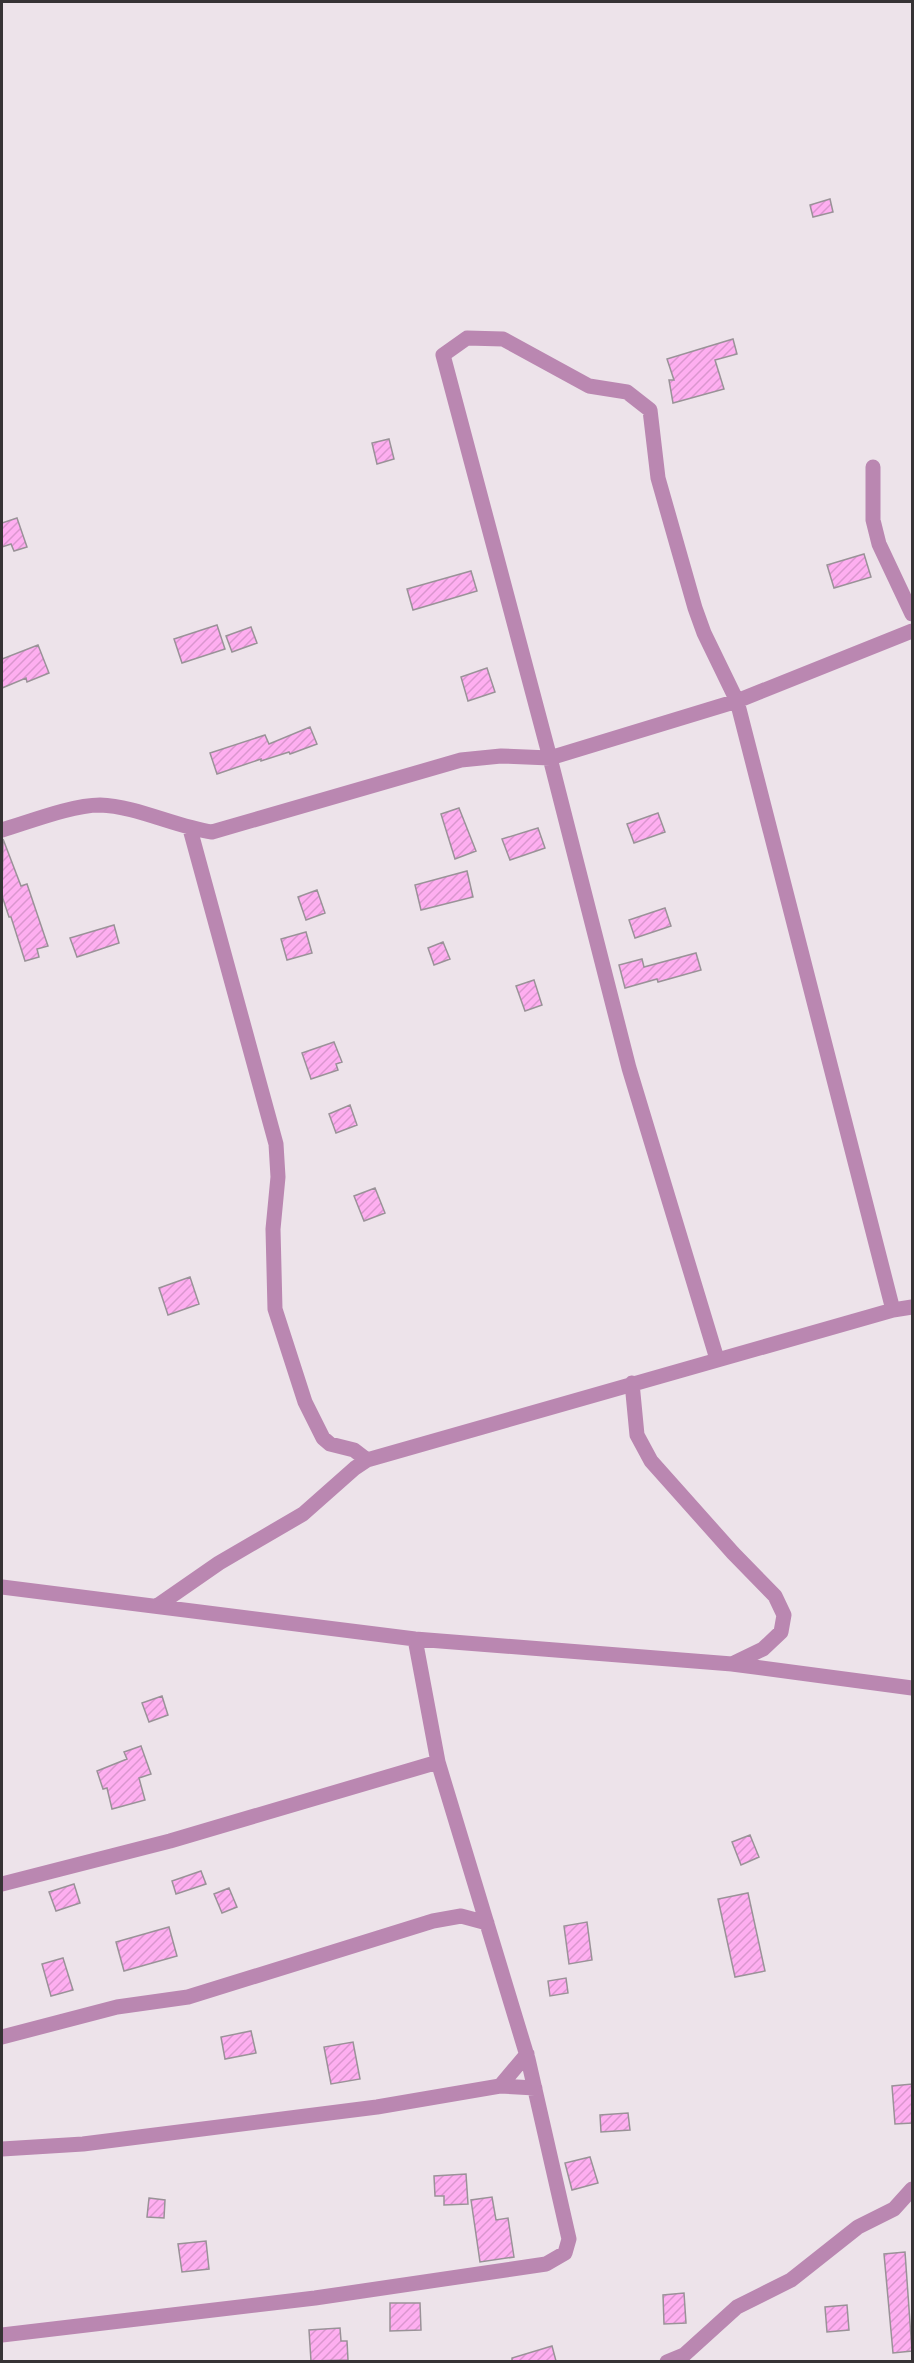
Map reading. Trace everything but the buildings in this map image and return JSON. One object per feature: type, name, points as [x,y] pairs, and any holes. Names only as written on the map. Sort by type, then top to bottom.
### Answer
[{"type":"street","points":[[717,1359],[629,1068],[550,758],[443,355],[467,338],[503,339],[589,386],[627,392],[650,410],[658,478],[695,608],[704,633],[737,700],[894,1310]]},
{"type":"street","points":[[873,467],[873,520],[879,544],[912,614]]},
{"type":"street","points":[[2,830],[75,809],[100,805],[165,819],[189,829],[212,832],[461,760],[501,756],[550,758],[737,700],[912,631]]},
{"type":"street","points":[[189,829],[276,1144],[278,1177],[273,1229],[275,1309],[305,1402],[323,1438],[330,1444],[354,1450],[367,1460]]},
{"type":"street","points":[[157,1606],[219,1563],[303,1514],[367,1460],[717,1359],[912,1307]]},
{"type":"street","points":[[633,1383],[637,1435],[651,1461],[733,1553],[775,1596],[784,1615],[781,1632],[764,1649],[732,1664]]},
{"type":"street","points":[[2,1587],[415,1639],[732,1664],[912,1688]]},
{"type":"street","points":[[2,2335],[315,2298],[546,2264],[565,2253],[569,2239],[527,2054],[438,1762],[415,1639]]},
{"type":"street","points":[[2,1884],[170,1841],[438,1762]]},
{"type":"street","points":[[2,2037],[117,2007],[188,1997],[433,1921],[461,1916],[487,1923]]},
{"type":"street","points":[[500,2086],[527,2054]]},
{"type":"street","points":[[2,2149],[82,2144],[366,2108],[500,2086],[535,2088]]},
{"type":"street","points":[[667,2361],[684,2355],[737,2307],[791,2280],[858,2227],[894,2209],[912,2189]]}]
